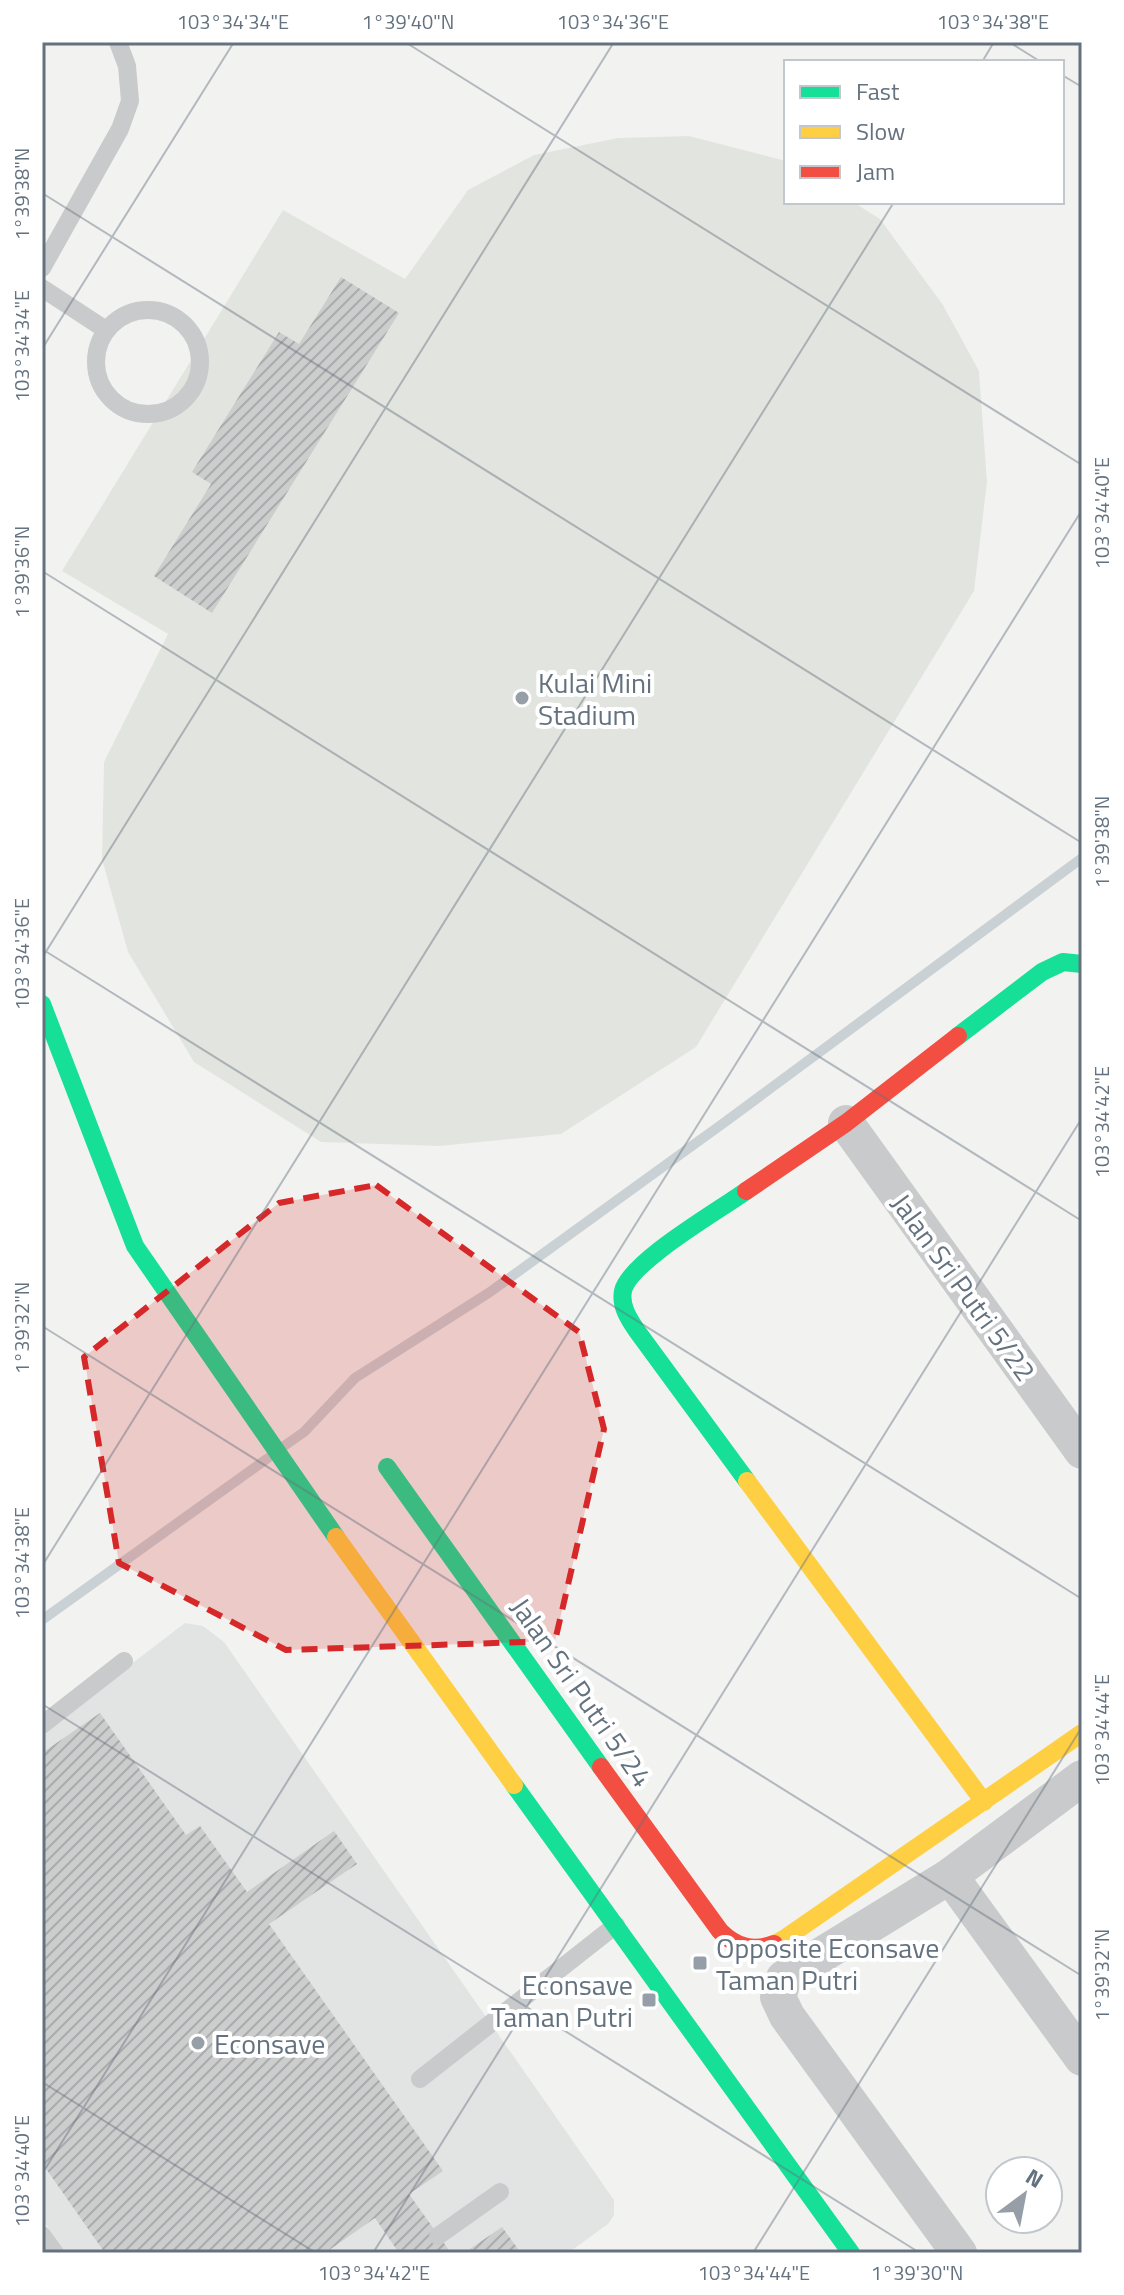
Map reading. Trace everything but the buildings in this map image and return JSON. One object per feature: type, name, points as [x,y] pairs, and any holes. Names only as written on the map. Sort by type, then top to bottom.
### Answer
[{"type":"street","points":[[1082,964],[1063,962],[1042,972],[846,1123],[646,1260],[629,1275],[621,1295],[625,1314],[984,1802],[1082,1733]]},
{"type":"street","points":[[42,1004],[135,1246],[304,1493],[851,2253]]},
{"type":"street","name":"Jalan Sri Putri 5/22","points":[[846,1123],[1082,1451]]},
{"type":"street","name":"Jalan Sri Putri 5/24","points":[[387,1467],[703,1910],[718,1930],[735,1945],[759,1948],[784,1939],[984,1802]]},
{"type":"street","points":[[959,2253],[787,2016],[778,1997],[784,1978],[950,1876],[1082,1778]]},
{"type":"street","points":[[950,1876],[1082,2058]]},
{"type":"lane","points":[[42,268],[120,129],[130,101],[127,66],[118,42]]},
{"type":"lane","points":[[42,288],[106,330]]},
{"type":"lane","points":[[162,311],[176,318],[188,328],[201,357],[195,387],[185,400],[157,414],[126,410],[113,402],[97,375],[95,359],[98,344],[106,330],[117,319],[131,312],[162,311]]},
{"type":"lane","points":[[42,1725],[124,1661]]},
{"type":"lane","points":[[420,2079],[616,1925]]},
{"type":"lane","points":[[438,2236],[500,2192]]},
{"type":"lane","points":[[42,2235],[55,2253]]},
{"type":"highlighted area","points":[[376,1185],[579,1332],[604,1429],[555,1641],[286,1650],[119,1563],[84,1357],[279,1203]]},
{"type":"shaded area","name":"Kulai Mini Stadium","points":[[689,136],[784,160],[784,204],[856,204],[880,219],[943,305],[979,371],[987,482],[974,591],[696,1047],[561,1134],[440,1146],[321,1142],[194,1062],[128,952],[102,859],[104,762],[168,634],[62,571],[283,210],[405,279],[468,190],[534,155],[618,138]]},
{"type":"shaded area","points":[[185,1623],[203,1626],[224,1642],[614,2200],[614,2215],[608,2224],[568,2253],[65,2253],[42,2219],[42,1732]]},
{"type":"waterway","points":[[284,1446],[304,1432],[355,1378],[490,1292],[1082,858]]},
{"type":"waterway","points":[[42,1620],[268,1458]]},
{"type":"traffic: fast","points":[[958,1036],[1042,972],[1063,962],[1082,964]]},
{"type":"traffic: fast","points":[[42,1004],[135,1246],[336,1537]]},
{"type":"traffic: fast","points":[[746,1191],[697,1223],[641,1266],[629,1279],[622,1297],[637,1331],[747,1481]]},
{"type":"traffic: fast","points":[[387,1467],[601,1767]]},
{"type":"traffic: fast","points":[[514,1785],[851,2253]]},
{"type":"traffic: slow","points":[[747,1481],[984,1802]]},
{"type":"traffic: slow","points":[[336,1537],[514,1785]]},
{"type":"traffic: slow","points":[[774,1944],[1082,1733]]},
{"type":"traffic: jam","points":[[746,1191],[846,1123],[958,1036]]},
{"type":"traffic: jam","points":[[601,1767],[720,1931],[732,1941],[745,1946],[759,1948],[774,1944]]},
{"type":"place","name":"Kulai Mini Stadium","points":[[522,698]]},
{"type":"place","name":"Opposite Econsave Taman Putri","points":[[700,1963]]},
{"type":"place","name":"Econsave Taman Putri","points":[[649,2000]]},
{"type":"place","name":"Econsave","points":[[198,2043]]}]
